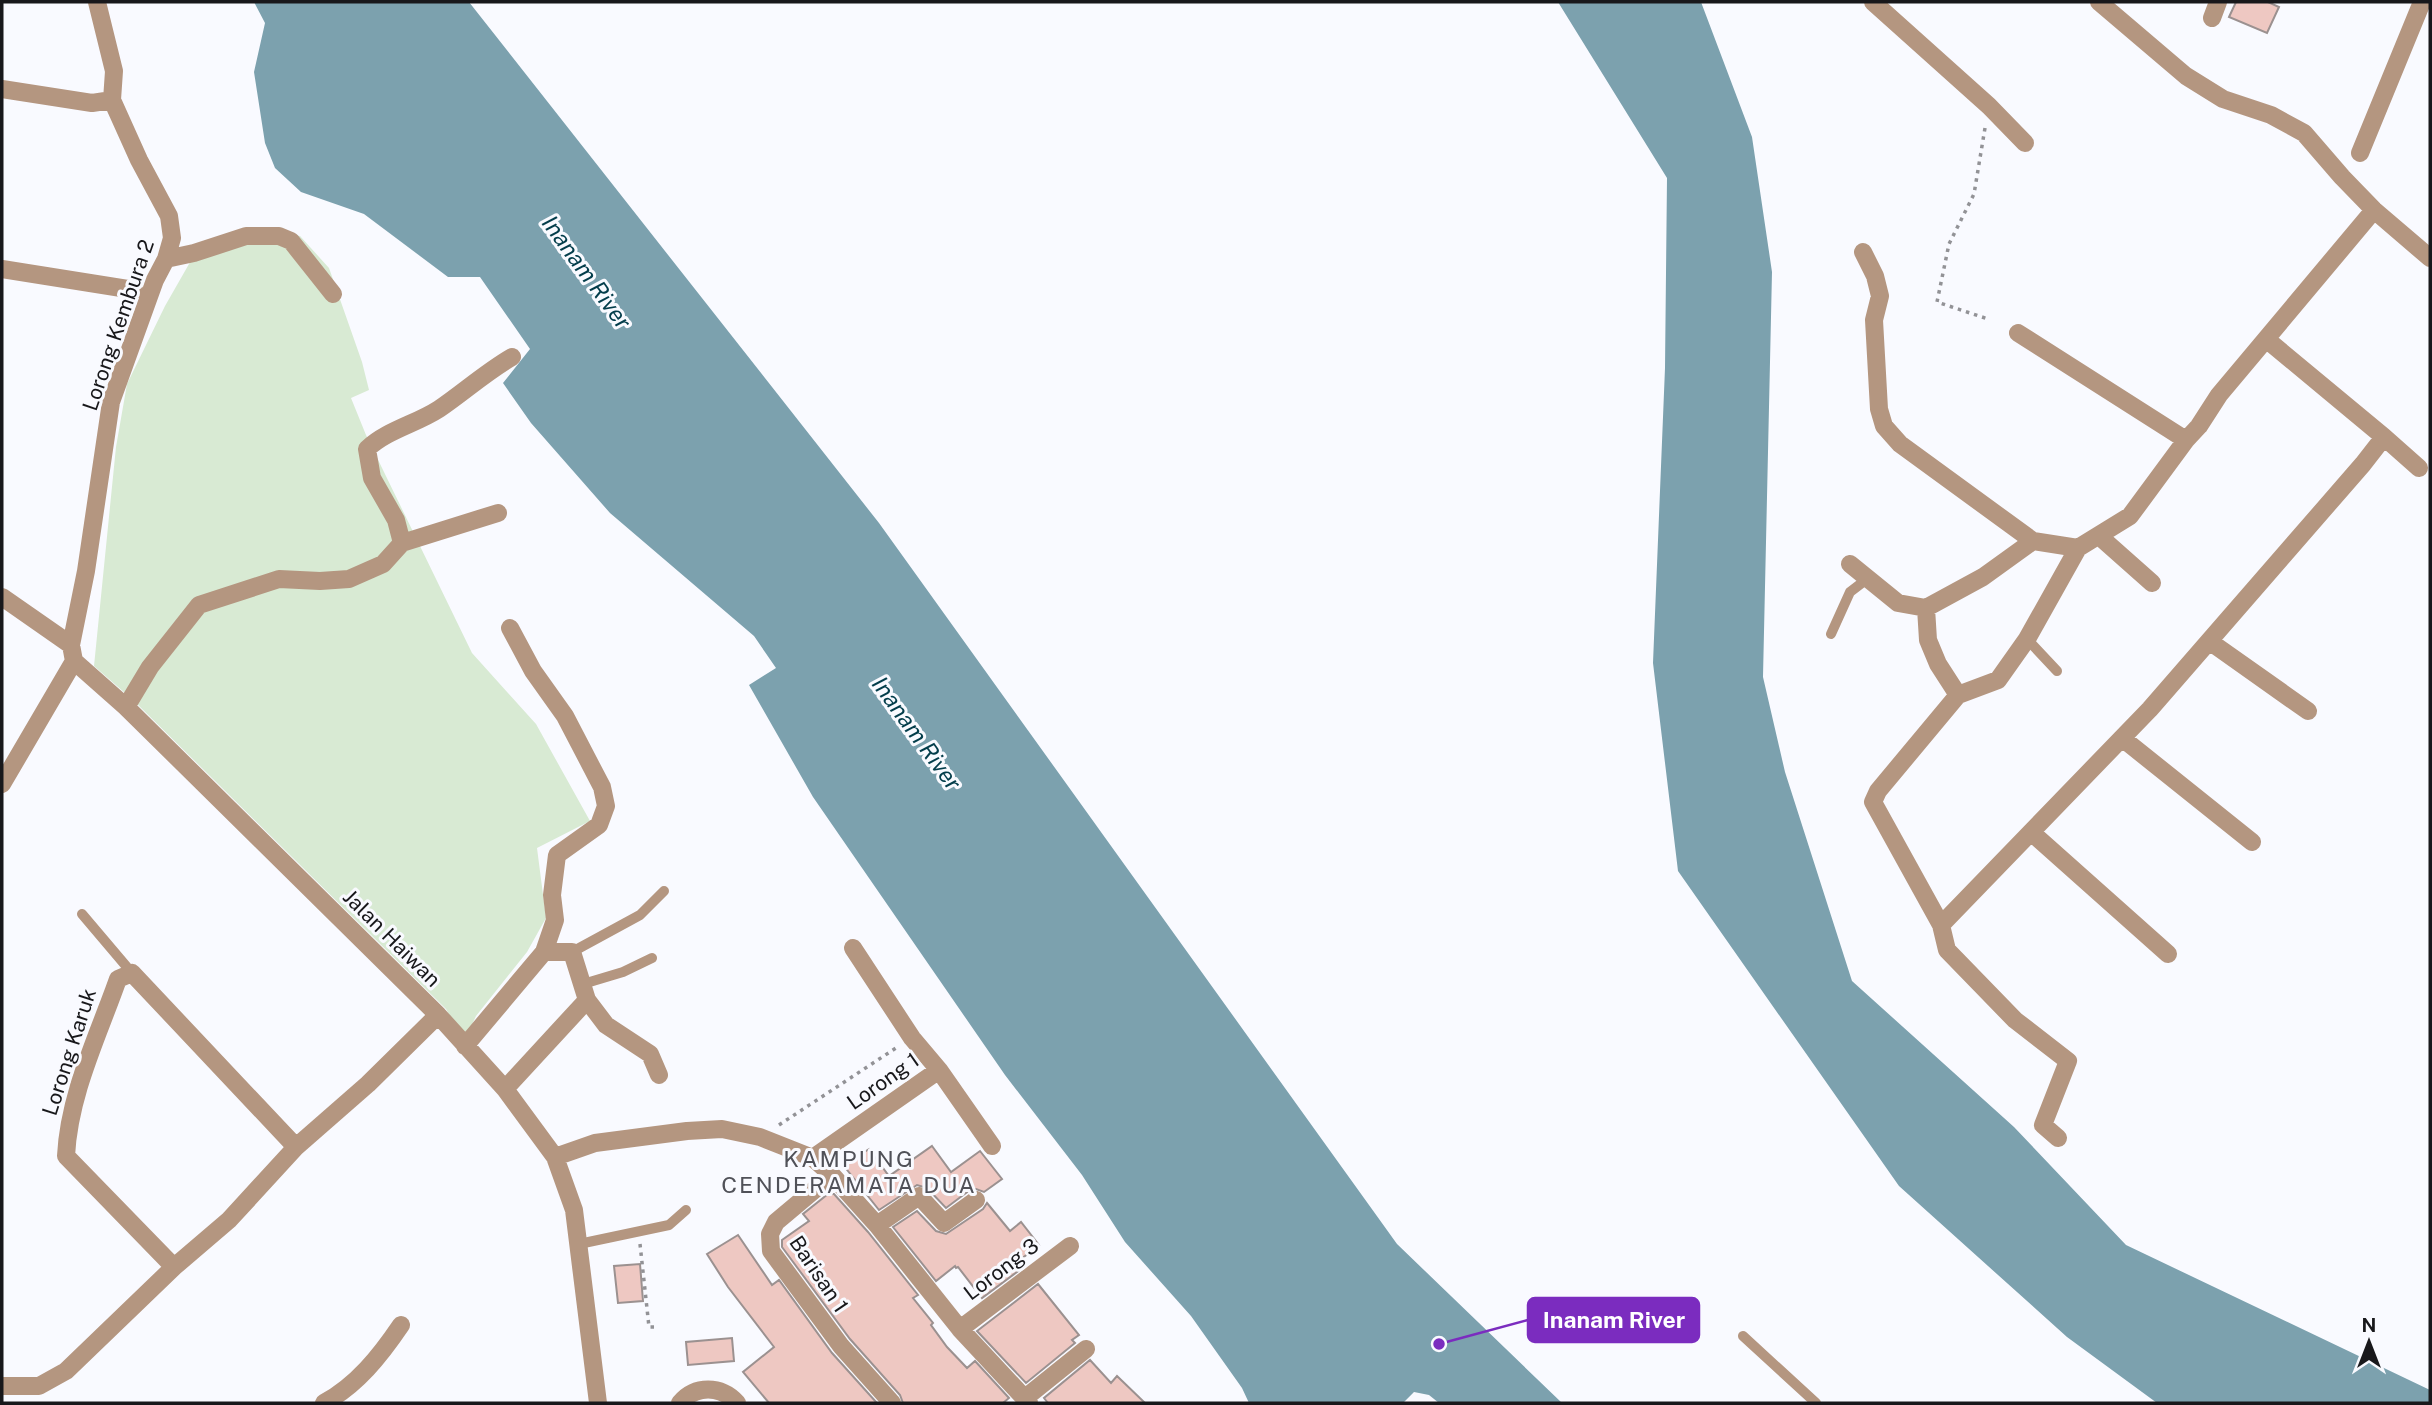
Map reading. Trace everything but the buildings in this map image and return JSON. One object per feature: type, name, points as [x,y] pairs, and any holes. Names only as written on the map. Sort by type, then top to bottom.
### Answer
[{"type":"street","points":[[2,89],[92,103],[112,100],[114,71],[97,2]]},
{"type":"street","points":[[1873,2],[1989,106],[2025,143]]},
{"type":"street","points":[[2099,2],[2186,76],[2223,99],[2271,115],[2304,133],[2374,210],[2430,258]]},
{"type":"street","points":[[2360,153],[2422,2]]},
{"type":"street","name":"Lorong Kembura 2","points":[[2,784],[72,653],[111,402],[172,238],[169,216],[139,160],[112,100]]},
{"type":"street","points":[[2058,1138],[2043,1125],[2068,1060],[2015,1020],[1947,950],[1941,925],[1873,802],[1878,791],[1958,695],[1998,680],[2027,639],[2078,548],[2130,516],[2199,426],[2219,395],[2374,210]]},
{"type":"street","points":[[166,259],[246,236],[279,236],[291,242],[333,294]]},
{"type":"street","points":[[1863,252],[1875,276],[1880,296],[1874,320],[1879,409],[1884,426],[1900,444],[2033,541],[2078,548]]},
{"type":"street","points":[[2,270],[134,290]]},
{"type":"street","points":[[2018,333],[2186,440]]},
{"type":"street","points":[[2266,339],[2419,468]]},
{"type":"street","points":[[402,543],[396,520],[372,478],[367,449],[378,439],[420,421],[512,357]]},
{"type":"street","points":[[1941,925],[2122,738],[2384,437]]},
{"type":"street","points":[[125,707],[150,667],[199,605],[279,579],[349,579],[383,564],[402,543],[498,513]]},
{"type":"street","points":[[2099,536],[2152,583]]},
{"type":"street","points":[[1850,564],[1898,603],[1926,608],[1983,577],[2033,541]]},
{"type":"street","name":"Jalan Haiwan","points":[[2,597],[72,653],[438,1015],[505,1089],[555,1157],[574,1210],[598,1403]]},
{"type":"street","points":[[1926,608],[1928,640],[1938,664],[1958,695]]},
{"type":"street","points":[[465,1046],[544,952],[555,920],[552,895],[557,855],[599,825],[606,806],[602,787],[565,716],[533,671],[510,628]]},
{"type":"street","points":[[2209,641],[2308,711]]},
{"type":"street","points":[[2122,738],[2252,842]]},
{"type":"street","points":[[2031,832],[2168,954]]},
{"type":"street","points":[[853,948],[912,1038],[939,1070]]},
{"type":"street","points":[[544,952],[572,952],[585,992],[606,1025],[650,1054],[659,1075]]},
{"type":"street","points":[[132,973],[296,1147]]},
{"type":"street","name":"Lorong Karuk","points":[[132,973],[118,979],[91,1052],[67,1130],[66,1156],[174,1267]]},
{"type":"street","points":[[505,1089],[585,992]]},
{"type":"street","points":[[2,1386],[39,1386],[66,1371],[174,1267],[229,1220],[296,1147],[368,1084],[438,1015]]},
{"type":"street","name":"Lorong 1","points":[[813,1158],[939,1070],[992,1146]]},
{"type":"street","points":[[555,1157],[595,1143],[687,1131],[722,1129],[760,1137],[813,1158],[832,1175],[877,1225],[960,1329],[1027,1401],[1086,1349]]},
{"type":"street","name":"Barisan 1","points":[[832,1175],[776,1222],[770,1234],[771,1251],[841,1346],[892,1403]]},
{"type":"street","points":[[877,1225],[919,1196],[944,1223],[976,1200]]},
{"type":"street","name":"Lorong 3","points":[[960,1329],[1070,1246]]},
{"type":"street","points":[[334,1401],[382,1353],[401,1325]]},
{"type":"street","points":[[680,1402],[695,1390],[712,1389],[731,1396],[737,1403]]},
{"type":"lane","points":[[1831,634],[1850,592],[1867,579]]},
{"type":"lane","points":[[2027,639],[2057,671]]},
{"type":"lane","points":[[572,952],[640,915],[664,891]]},
{"type":"lane","points":[[82,914],[132,973]]},
{"type":"lane","points":[[585,992],[652,958]]},
{"type":"lane","points":[[579,1244],[669,1225],[686,1210]]},
{"type":"lane","points":[[1742,1336],[1816,1403]]},
{"type":"path","points":[[1988,318],[1937,302],[1948,244],[1975,194],[1989,106]]},
{"type":"path","points":[[760,1137],[912,1038]]},
{"type":"path","points":[[638,1231],[649,1327],[656,1327]]},
{"type":"green space","points":[[268,231],[300,236],[329,268],[369,390],[351,398],[366,435],[472,653],[536,724],[590,821],[537,848],[546,918],[527,952],[476,1016],[464,1041],[446,1009],[133,700],[94,666],[116,447],[127,384],[165,306],[193,257]]},
{"type":"water","points":[[254,2],[469,2],[879,523],[1397,1244],[1562,1403],[1439,1403],[1429,1395],[1414,1392],[1403,1403],[1249,1403],[1242,1388],[1191,1316],[1125,1242],[1082,1175],[1005,1075],[813,797],[749,685],[776,668],[754,636],[610,513],[531,423],[503,383],[530,349],[480,277],[448,277],[364,214],[301,192],[275,168],[265,143],[254,72],[265,23]]},
{"type":"water","points":[[1558,2],[1701,2],[1752,137],[1772,272],[1763,677],[1785,772],[1852,981],[2014,1127],[2126,1245],[2430,1390],[2430,1403],[2157,1403],[2067,1337],[1899,1186],[1678,871],[1653,663],[1665,368],[1667,178]]},
{"type":"place","name":"Inanam River","points":[[1439,1344]]},
{"type":"district","name":"KAMPUNG CENDERAMATA DUA","points":[[849,1171]]}]
